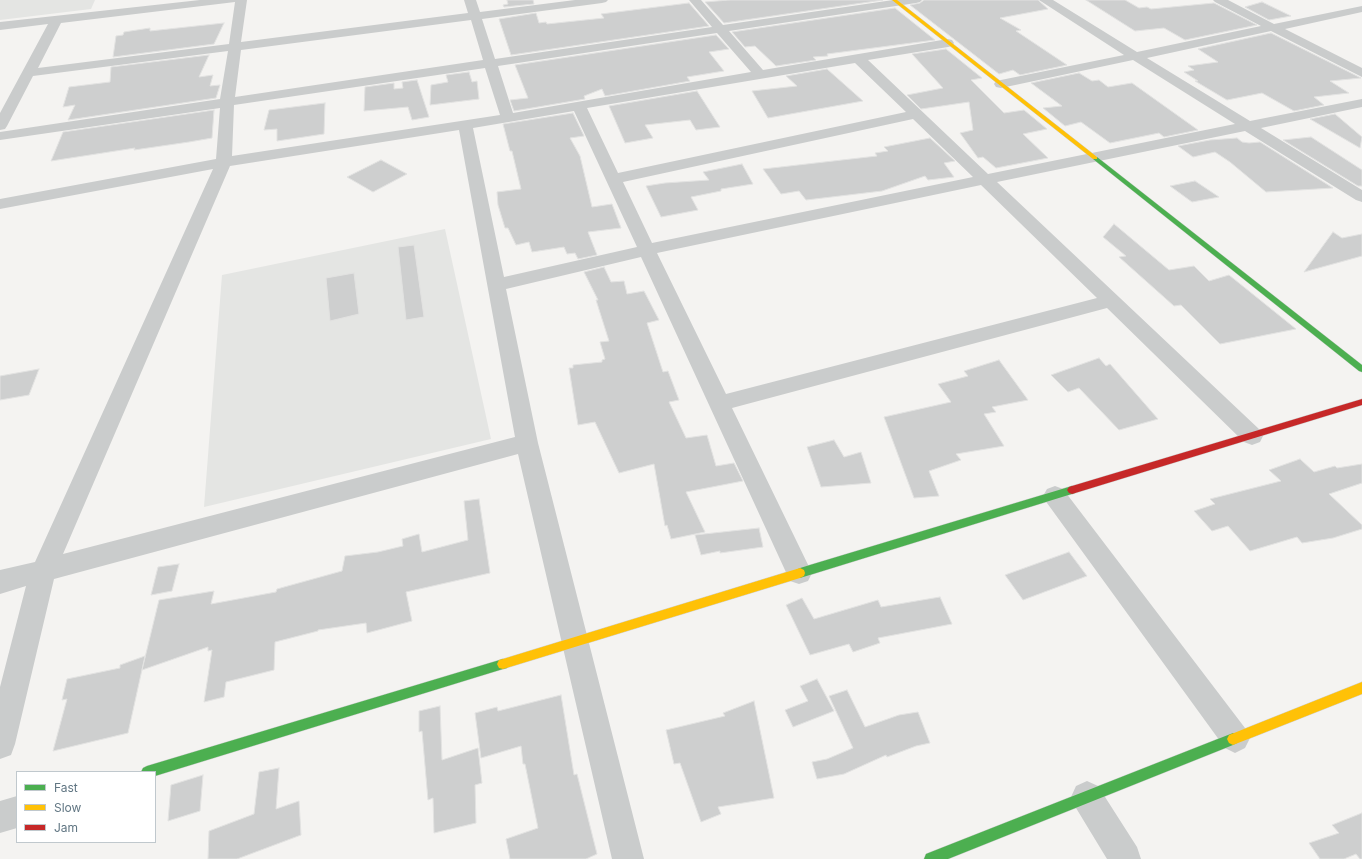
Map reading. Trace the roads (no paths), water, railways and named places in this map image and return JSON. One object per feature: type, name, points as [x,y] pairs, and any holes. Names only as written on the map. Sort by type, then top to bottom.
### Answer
[{"type":"street","points":[[0,26],[231,0]]},
{"type":"street","points":[[0,744],[43,571],[224,162],[227,102],[241,0]]},
{"type":"street","points":[[470,0],[508,118]]},
{"type":"street","points":[[28,74],[235,46],[602,0]]},
{"type":"street","points":[[695,0],[760,75]]},
{"type":"street","points":[[0,136],[916,0]]},
{"type":"street","points":[[1045,0],[1362,197]]},
{"type":"street","points":[[1219,0],[1362,73]]},
{"type":"street","points":[[897,2],[1362,369]]},
{"type":"street","points":[[1001,84],[1362,9]]},
{"type":"street","points":[[0,126],[57,19]]},
{"type":"street","points":[[0,204],[224,162],[508,118],[948,43]]},
{"type":"street","points":[[858,58],[1252,436]]},
{"type":"street","points":[[496,285],[646,250],[984,179],[1362,103]]},
{"type":"street","points":[[579,106],[799,573]]},
{"type":"street","points":[[613,179],[917,114]]},
{"type":"street","points":[[465,125],[526,443],[628,859]]},
{"type":"street","points":[[719,404],[1111,301]]},
{"type":"street","points":[[150,771],[1362,402]]},
{"type":"street","points":[[0,582],[526,443]]},
{"type":"street","points":[[1055,496],[1235,738]]},
{"type":"street","points":[[931,859],[1362,688]]},
{"type":"street","points":[[1087,797],[1125,859]]},
{"type":"street","points":[[0,817],[16,812]]}]
